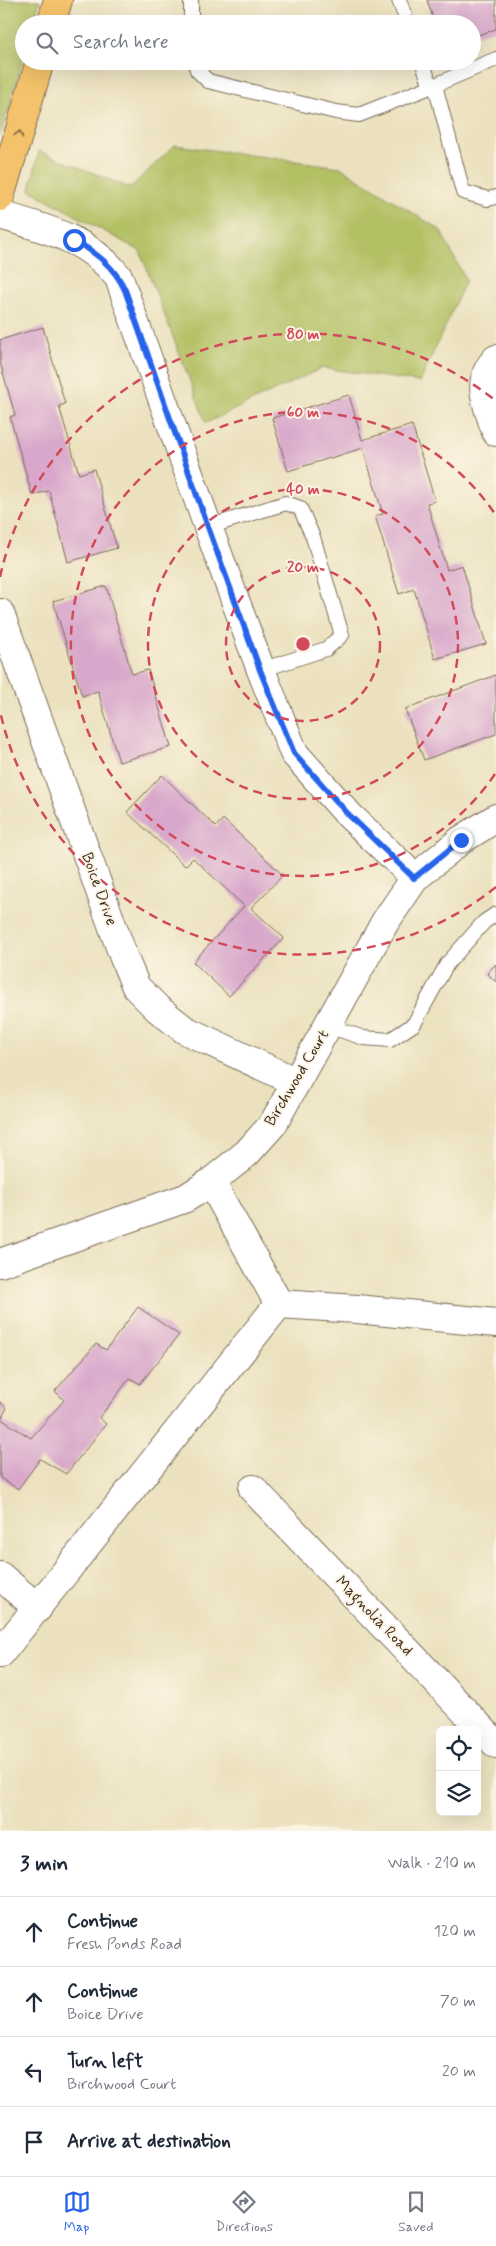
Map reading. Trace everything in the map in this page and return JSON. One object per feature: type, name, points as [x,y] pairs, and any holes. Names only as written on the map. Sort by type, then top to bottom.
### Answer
[{"type":"highway","points":[[54,15],[58,0]]},
{"type":"highway","points":[[0,198],[37,70]]},
{"type":"street","points":[[0,215],[74,240],[103,259],[119,278],[260,670],[294,753],[348,814],[414,878]]},
{"type":"street","points":[[496,359],[486,371],[484,397],[496,432]]},
{"type":"street","name":"Boice Drive","points":[[0,613],[120,949],[136,987],[158,1009],[185,1030],[296,1082]]},
{"type":"street","name":"Birchwood Court","points":[[0,1263],[186,1198],[211,1182],[247,1153],[273,1124],[385,922],[414,878],[461,840],[496,818]]},
{"type":"street","points":[[211,1182],[279,1304]]},
{"type":"street","points":[[279,1304],[357,1309],[496,1323]]},
{"type":"street","points":[[0,1654],[279,1304]]},
{"type":"street","name":"Magnolia Road","points":[[253,1488],[496,1744]]},
{"type":"street","points":[[0,1576],[38,1608]]},
{"type":"lane","points":[[190,15],[191,0]]},
{"type":"lane","points":[[399,0],[405,15]]},
{"type":"lane","points":[[481,65],[496,59]]},
{"type":"lane","points":[[197,70],[208,81],[336,112],[359,115],[470,70]]},
{"type":"lane","points":[[426,70],[433,86],[464,192],[488,199],[496,197]]},
{"type":"lane","points":[[208,527],[286,503],[300,508],[313,537],[342,635],[326,648],[260,670]]},
{"type":"lane","points":[[328,1026],[364,1038],[390,1040],[414,1024],[447,964],[484,922],[496,914]]},
{"type":"green space","points":[[0,0],[40,0],[36,15],[15,15],[15,70],[20,70],[0,137]]},
{"type":"green space","points":[[175,145],[340,167],[440,230],[466,280],[420,382],[322,368],[206,423],[140,251],[30,190],[39,151],[130,188]]},
{"type":"building","points":[[427,0],[496,0],[496,29],[481,34],[481,15],[432,15]]},
{"type":"building","points":[[43,327],[65,404],[59,406],[79,474],[94,469],[117,548],[68,562],[49,491],[32,495],[10,417],[15,415],[0,362],[0,340]]},
{"type":"building","points":[[349,395],[362,440],[412,425],[435,501],[427,503],[447,570],[462,565],[486,644],[435,659],[414,589],[399,594],[375,516],[383,514],[363,448],[288,471],[272,418]]},
{"type":"building","points":[[106,586],[132,674],[148,670],[171,747],[119,762],[98,691],[82,696],[53,601]]},
{"type":"building","points":[[496,675],[496,734],[424,760],[405,709]]},
{"type":"building","points":[[162,775],[216,827],[223,819],[283,875],[251,908],[284,938],[229,996],[193,962],[244,906],[193,858],[185,866],[127,812]]},
{"type":"building","points":[[496,964],[496,982],[487,973]]},
{"type":"building","points":[[138,1307],[179,1335],[140,1384],[130,1378],[99,1418],[106,1424],[66,1474],[40,1459],[18,1489],[0,1478],[0,1402],[7,1408],[1,1419],[31,1438],[64,1400],[55,1391],[96,1344],[106,1350]]},
{"type":"route","points":[[74,240],[103,259],[112,268],[125,290],[260,670],[294,753],[348,814],[414,878],[461,840]]}]
